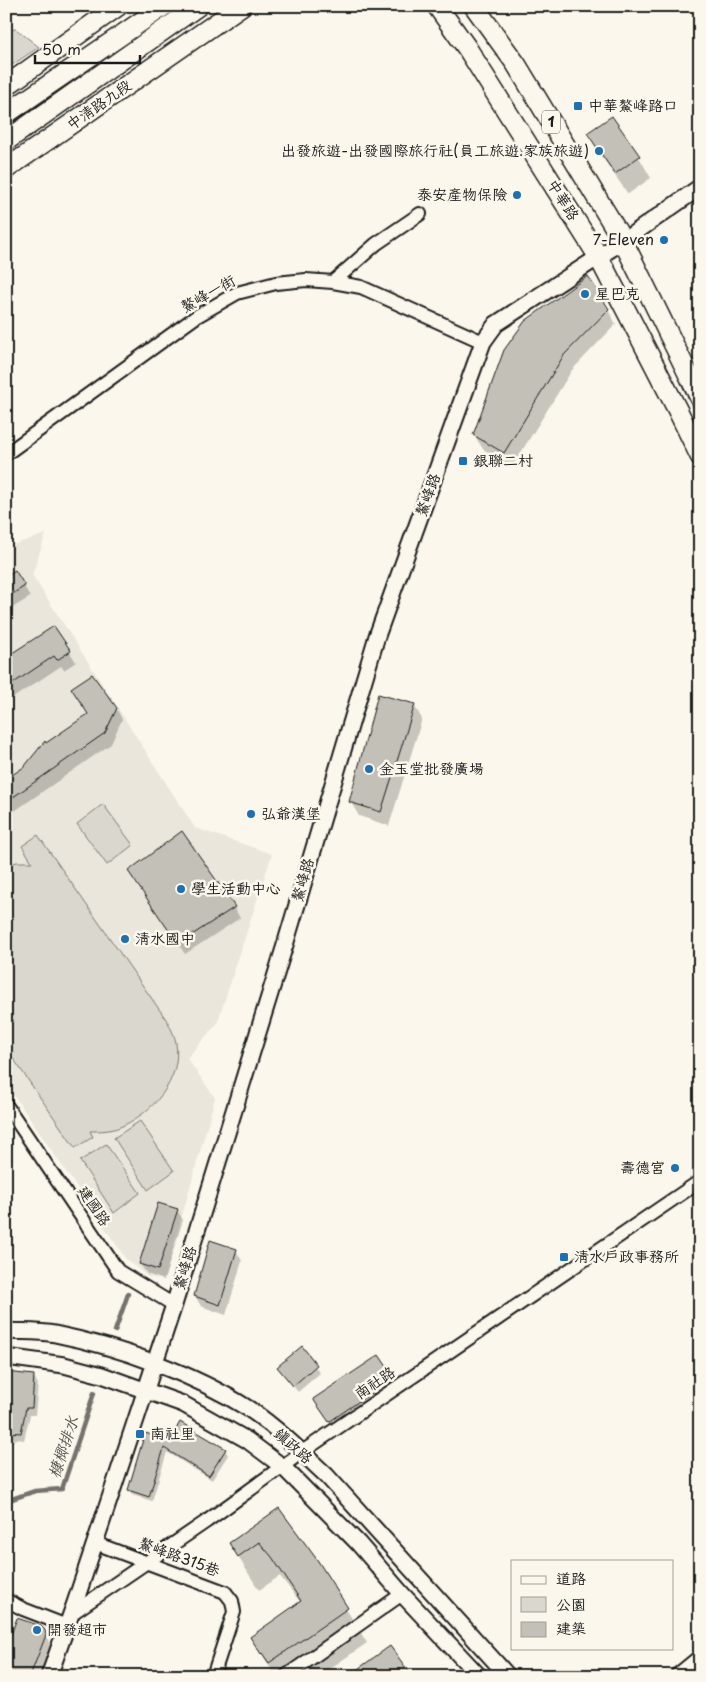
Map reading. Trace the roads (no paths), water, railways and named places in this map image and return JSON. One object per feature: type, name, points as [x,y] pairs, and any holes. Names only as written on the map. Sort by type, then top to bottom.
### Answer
[{"type":"main road","points":[[6,86],[118,6]]},
{"type":"main road","points":[[6,114],[164,6]]},
{"type":"main road","points":[[6,140],[198,6]]},
{"type":"main road","name":"中清路九段","points":[[6,169],[241,6]]},
{"type":"main road","name":"中華路","points":[[437,6],[467,48],[598,256],[700,456]]},
{"type":"main road","name":"中華路","points":[[474,6],[516,64],[623,241],[700,398]]},
{"type":"street","name":"鰲峰路","points":[[48,1676],[69,1620],[174,1304],[377,636],[483,342],[496,324],[623,241],[700,187]]},
{"type":"street","points":[[333,282],[376,244],[420,214]]},
{"type":"street","name":"鰲峰一街","points":[[6,454],[197,316],[237,293],[276,282],[306,280],[361,287],[483,342]]},
{"type":"street","name":"建國路","points":[[6,1105],[118,1271],[174,1304]]},
{"type":"street","name":"南社路","points":[[69,1620],[146,1562],[302,1452],[700,1181]]},
{"type":"street","name":"鎮政路","points":[[6,1331],[54,1334],[154,1362],[215,1389],[250,1410],[302,1452],[327,1476],[508,1676]]},
{"type":"street","name":"鎮政路","points":[[6,1357],[64,1365],[102,1375],[146,1390],[191,1409],[247,1440],[283,1467],[358,1543],[402,1594],[479,1676]]},
{"type":"street","name":"鰲峰路315巷","points":[[95,1543],[225,1592],[232,1601],[234,1612],[213,1676]]},
{"type":"street","points":[[286,1676],[402,1594]]},
{"type":"street","points":[[6,1600],[69,1620]]},
{"type":"street","points":[[678,1676],[700,1658]]},
{"type":"waterway","name":"槺榔排水","points":[[115,1331],[128,1294]]},
{"type":"waterway","name":"槺榔排水","points":[[12,1499],[35,1491],[62,1489],[94,1393]]},
{"type":"place","name":"中華鰲峰路口","points":[[578,106]]},
{"type":"place","name":"出發旅遊-出發國際旅行社(員工旅遊.家族旅遊)","points":[[599,151]]},
{"type":"place","name":"泰安產物保險","points":[[517,195]]},
{"type":"place","name":"7-Eleven","points":[[664,240]]},
{"type":"place","name":"星巴克","points":[[585,294]]},
{"type":"place","name":"銀聯二村","points":[[463,461]]},
{"type":"place","name":"金玉堂批發廣場","points":[[369,769]]},
{"type":"place","name":"弘爺漢堡","points":[[251,814]]},
{"type":"place","name":"學生活動中心","points":[[181,889]]},
{"type":"place","name":"清水國中","points":[[125,939]]},
{"type":"place","name":"壽德宮","points":[[675,1168]]},
{"type":"place","name":"清水戶政事務所","points":[[564,1257]]},
{"type":"place","name":"南社里","points":[[140,1434]]},
{"type":"place","name":"開發超市","points":[[37,1630]]}]
